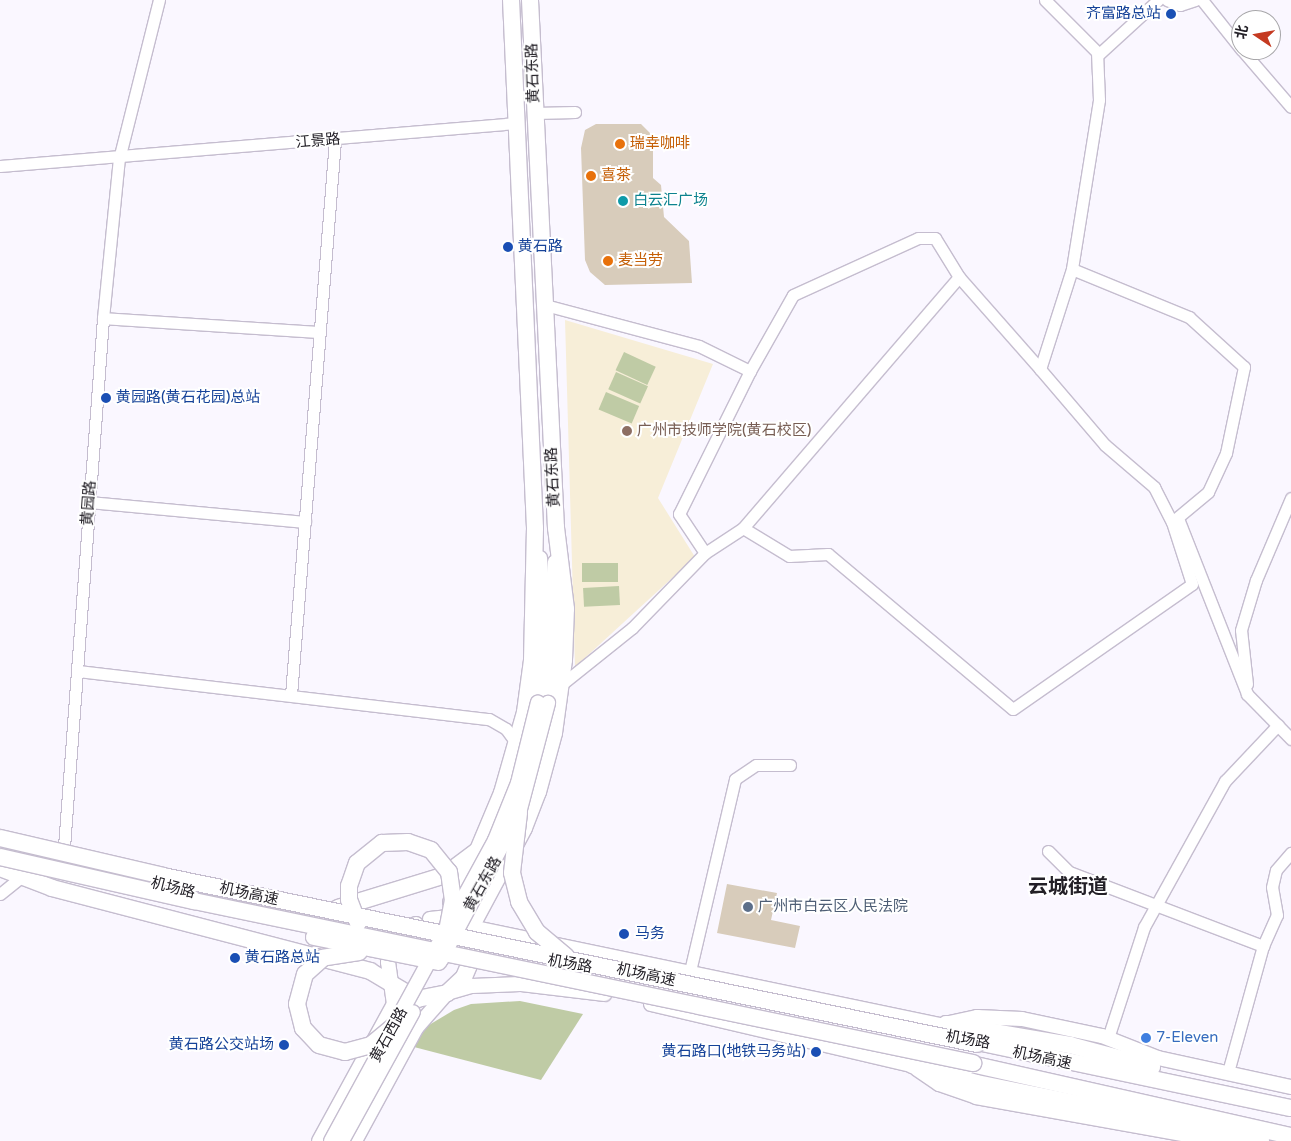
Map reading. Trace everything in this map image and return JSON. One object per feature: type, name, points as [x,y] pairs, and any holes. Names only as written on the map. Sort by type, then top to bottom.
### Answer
[{"type":"highway","name":"黄石东路","points":[[511,0],[535,528]]},
{"type":"highway","name":"黄石东路","points":[[530,0],[556,528]]},
{"type":"highway","points":[[316,956],[333,940],[328,911],[364,902],[445,875],[478,850],[517,744],[532,660],[535,528]]},
{"type":"highway","points":[[391,981],[401,992],[417,999],[447,993],[458,985],[472,962],[477,938],[471,927],[507,859],[538,792],[562,684],[566,609],[556,528]]},
{"type":"highway","points":[[519,813],[512,873],[519,902],[542,938],[581,965]]},
{"type":"highway","name":"机场路","points":[[0,833],[328,911]]},
{"type":"highway","name":"机场路","points":[[0,838],[35,854],[167,894],[377,945],[584,981],[760,1008]]},
{"type":"highway","name":"机场高速","points":[[0,838],[1291,1113]]},
{"type":"highway","points":[[396,1024],[371,1045],[345,1052],[313,1040],[298,1016],[299,988],[316,963],[339,954],[377,945],[351,912],[349,886],[364,855],[393,841],[431,850],[449,872],[453,900],[451,932]]},
{"type":"highway","points":[[478,850],[487,862],[507,859]]},
{"type":"highway","name":"机场高速","points":[[0,857],[1291,1135]]},
{"type":"highway","name":"机场路","points":[[0,867],[167,894]]},
{"type":"highway","name":"机场路","points":[[0,867],[20,878],[316,956],[370,971],[391,981]]},
{"type":"highway","points":[[459,887],[468,903],[485,902]]},
{"type":"highway","name":"机场路","points":[[377,945],[581,965],[760,1008],[897,1037],[990,1044],[1291,1108]]},
{"type":"highway","points":[[946,1024],[1070,1045],[1146,1066],[1291,1098]]},
{"type":"highway","name":"机场路","points":[[897,1037],[979,1067],[1291,1135]]},
{"type":"highway","points":[[912,1066],[977,1083],[1261,1141]]},
{"type":"main road","name":"黄石东路","points":[[451,932],[507,812],[543,703],[544,621],[535,528]]},
{"type":"main road","name":"黄石东路","points":[[451,932],[519,813],[543,703],[556,528]]},
{"type":"main road","points":[[319,1141],[375,1041],[396,999],[391,981],[390,952],[407,928],[430,919],[447,908],[478,850]]},
{"type":"main road","points":[[328,911],[407,928]]},
{"type":"main road","points":[[430,919],[450,917],[471,927],[946,1024],[990,1044]]},
{"type":"main road","name":"黄石西路","points":[[331,1141],[396,1024],[451,932]]},
{"type":"main road","name":"黄石西路","points":[[342,1141],[451,932]]},
{"type":"main road","points":[[596,992],[591,979],[602,953]]},
{"type":"main road","points":[[355,1141],[429,1009],[447,993],[502,984],[596,992],[812,1039],[912,1066],[979,1067]]},
{"type":"main road","points":[[897,1037],[946,1024],[1002,1017],[1108,1038],[1158,1058],[1291,1087]]},
{"type":"main road","points":[[375,1041],[387,1045],[401,1057]]},
{"type":"main road","points":[[912,1066],[939,1084],[976,1097],[1220,1141]]},
{"type":"main road","points":[[1280,1141],[1291,1135]]},
{"type":"street","name":"黄园路","points":[[64,847],[103,318],[119,159],[159,0]]},
{"type":"street","points":[[1040,369],[1072,269],[1098,100],[1097,52],[1045,0]]},
{"type":"street","points":[[1097,52],[1158,0]]},
{"type":"street","points":[[1167,0],[1180,5],[1194,0]]},
{"type":"street","points":[[1202,0],[1231,37]]},
{"type":"street","points":[[1250,60],[1291,107]]},
{"type":"street","points":[[535,113],[574,112]]},
{"type":"street","name":"江景路","points":[[0,166],[119,159],[516,123]]},
{"type":"street","points":[[291,695],[305,522],[317,332],[335,140]]},
{"type":"street","points":[[705,553],[679,514],[750,371],[793,295],[918,238],[935,238],[959,277],[1105,445],[1154,487],[1176,521],[1247,694],[1291,738]]},
{"type":"street","points":[[1072,269],[1189,317],[1244,367],[1226,453],[1208,492],[1176,521]]},
{"type":"street","points":[[562,684],[632,628],[705,553],[743,528],[959,277]]},
{"type":"street","points":[[545,305],[699,346],[750,371]]},
{"type":"street","points":[[103,318],[317,332]]},
{"type":"street","points":[[1247,694],[1241,630],[1256,580],[1291,498]]},
{"type":"street","points":[[89,502],[305,522]]},
{"type":"street","points":[[743,528],[789,556],[828,554],[1012,709],[1192,584],[1176,521]]},
{"type":"street","points":[[78,671],[489,718],[506,729],[517,744]]},
{"type":"street","points":[[1108,1038],[1144,927],[1224,781],[1278,725]]},
{"type":"street","points":[[690,971],[735,779],[756,765],[790,765]]},
{"type":"street","points":[[1048,851],[1069,872],[1263,946]]},
{"type":"street","points":[[1228,1072],[1263,946],[1277,914],[1272,887],[1276,870],[1291,853]]},
{"type":"street","points":[[0,894],[20,878]]},
{"type":"shaded area","name":"广州市技师学院(黄石校区)","points":[[565,320],[713,364],[658,498],[695,557],[575,667]]},
{"type":"green space","points":[[624,352],[656,367],[647,385],[616,370]]},
{"type":"green space","points":[[616,372],[648,386],[640,404],[608,389]]},
{"type":"green space","points":[[606,392],[639,406],[632,424],[599,409]]},
{"type":"green space","points":[[582,563],[618,563],[618,582],[582,582]]},
{"type":"green space","points":[[619,586],[620,605],[584,607],[583,588]]},
{"type":"green space","points":[[520,1001],[583,1014],[541,1080],[414,1047],[424,1028],[454,1010],[471,1004]]},
{"type":"building","name":"白云汇广场","points":[[596,124],[641,124],[653,136],[653,178],[661,185],[664,217],[689,241],[692,283],[605,285],[590,272],[585,260],[581,148],[585,130]]},
{"type":"building","name":"广州市白云区人民法院","points":[[727,884],[777,893],[771,920],[800,926],[795,948],[717,933]]},
{"type":"place","name":"齐富路总站","points":[[1171,14]]},
{"type":"place","name":"瑞幸咖啡","points":[[620,144]]},
{"type":"place","name":"喜茶","points":[[591,176]]},
{"type":"place","name":"白云汇广场","points":[[623,201]]},
{"type":"place","name":"黄石路","points":[[508,247]]},
{"type":"place","name":"麦当劳","points":[[608,261]]},
{"type":"place","name":"黄园路(黄石花园)总站","points":[[106,398]]},
{"type":"place","name":"广州市技师学院(黄石校区)","points":[[627,431]]},
{"type":"place","name":"广州市白云区人民法院","points":[[748,907]]},
{"type":"place","name":"马务","points":[[624,934]]},
{"type":"place","name":"黄石路总站","points":[[235,958]]},
{"type":"place","name":"7-Eleven","points":[[1146,1038]]},
{"type":"place","name":"黄石路公交站场","points":[[284,1045]]},
{"type":"place","name":"黄石路口(地铁马务站)","points":[[816,1052]]},
{"type":"district","name":"云城街道","points":[[1068,887]]}]
